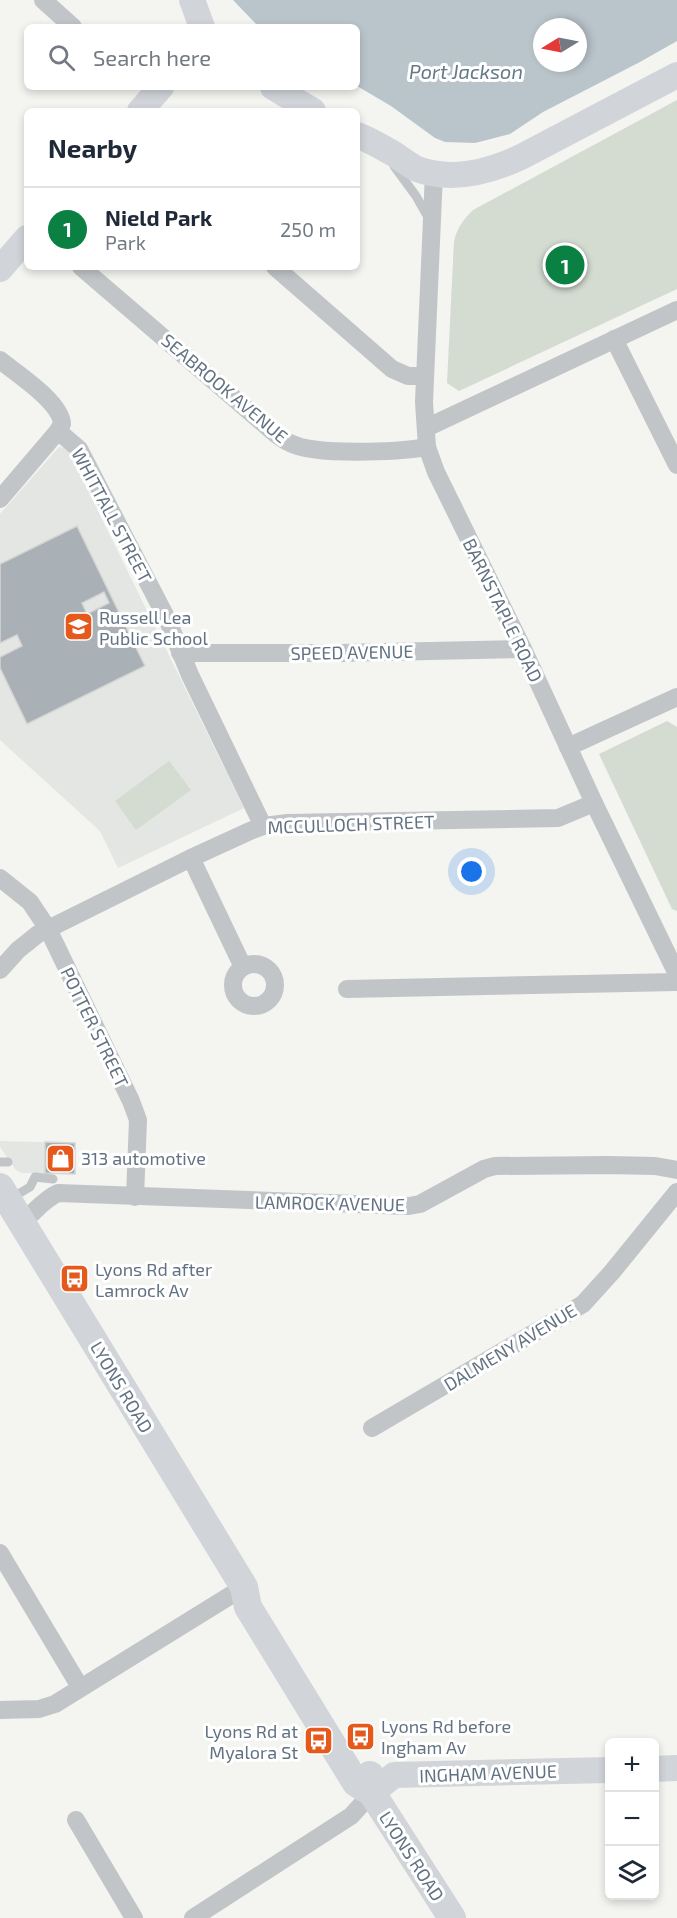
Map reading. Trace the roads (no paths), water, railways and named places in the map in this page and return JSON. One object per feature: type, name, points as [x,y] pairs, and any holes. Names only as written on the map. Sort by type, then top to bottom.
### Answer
[{"type":"main road","points":[[192,0],[201,24]]},
{"type":"main road","points":[[361,137],[418,169],[452,175],[472,174],[504,165],[677,75]]},
{"type":"main road","points":[[278,90],[308,108]]},
{"type":"main road","points":[[0,268],[24,241]]},
{"type":"main road","name":"LYONS ROAD","points":[[7,1187],[244,1587],[261,1598],[270,1612],[370,1775],[372,1793],[452,1918]]},
{"type":"main road","points":[[659,1769],[677,1768]]},
{"type":"main road","name":"INGHAM AVENUE","points":[[372,1793],[394,1775],[605,1770]]},
{"type":"street","points":[[43,0],[70,24]]},
{"type":"street","name":"BARNSTAPLE ROAD","points":[[434,173],[424,376],[427,447],[436,472],[523,649],[594,803],[670,940],[677,974]]},
{"type":"street","name":"SEABROOK AVENUE","points":[[84,270],[290,444],[318,451],[410,450],[427,447]]},
{"type":"street","points":[[278,270],[392,369],[408,376],[424,376]]},
{"type":"street","points":[[426,428],[677,310]]},
{"type":"street","points":[[614,339],[677,465]]},
{"type":"street","name":"WHITTALL STREET","points":[[0,360],[53,404],[62,419],[58,431],[79,449],[168,621],[180,653],[262,826]]},
{"type":"street","points":[[0,499],[58,431]]},
{"type":"street","name":"SPEED AVENUE","points":[[180,653],[340,653],[523,649]]},
{"type":"street","points":[[568,747],[677,697]]},
{"type":"street","name":"MCCULLOCH STREET","points":[[0,970],[29,941],[48,929],[191,858],[262,826],[288,823],[548,819],[558,818],[594,803]]},
{"type":"street","points":[[191,858],[243,967]]},
{"type":"street","name":"POTTER STREET","points":[[0,878],[30,902],[48,929],[131,1101],[138,1120],[135,1197]]},
{"type":"street","points":[[347,989],[677,982]]},
{"type":"street","name":"LAMROCK AVENUE","points":[[7,1187],[34,1213],[47,1199],[57,1193],[409,1206],[420,1204],[484,1169],[495,1166],[655,1166],[677,1170]]},
{"type":"street","name":"DALMENY AVENUE","points":[[372,1428],[583,1304],[677,1192]]},
{"type":"street","points":[[0,1553],[80,1687]]},
{"type":"street","points":[[0,1710],[39,1709],[55,1704],[244,1587]]},
{"type":"street","points":[[193,1918],[351,1816],[372,1793]]},
{"type":"street","points":[[76,1820],[134,1918]]},
{"type":"lane","points":[[361,137],[404,179],[432,224]]},
{"type":"lane","points":[[7,1187],[30,1187],[35,1177],[53,1179]]},
{"type":"water","name":"Port Jackson","points":[[233,0],[677,0],[677,41],[543,112],[510,134],[475,143],[445,142],[435,138],[391,106],[360,88],[360,24],[256,24]]},
{"type":"place","name":"Nield Park","points":[[565,265]]},
{"type":"place","name":"Russell Lea Public School","points":[[78,627]]},
{"type":"place","name":"313 automotive","points":[[60,1158]]},
{"type":"place","name":"Lyons Rd after Lamrock Av","points":[[74,1279]]},
{"type":"place","name":"Lyons Rd before Ingham Av","points":[[360,1736]]},
{"type":"place","name":"Lyons Rd at Myalora St","points":[[319,1741]]}]
